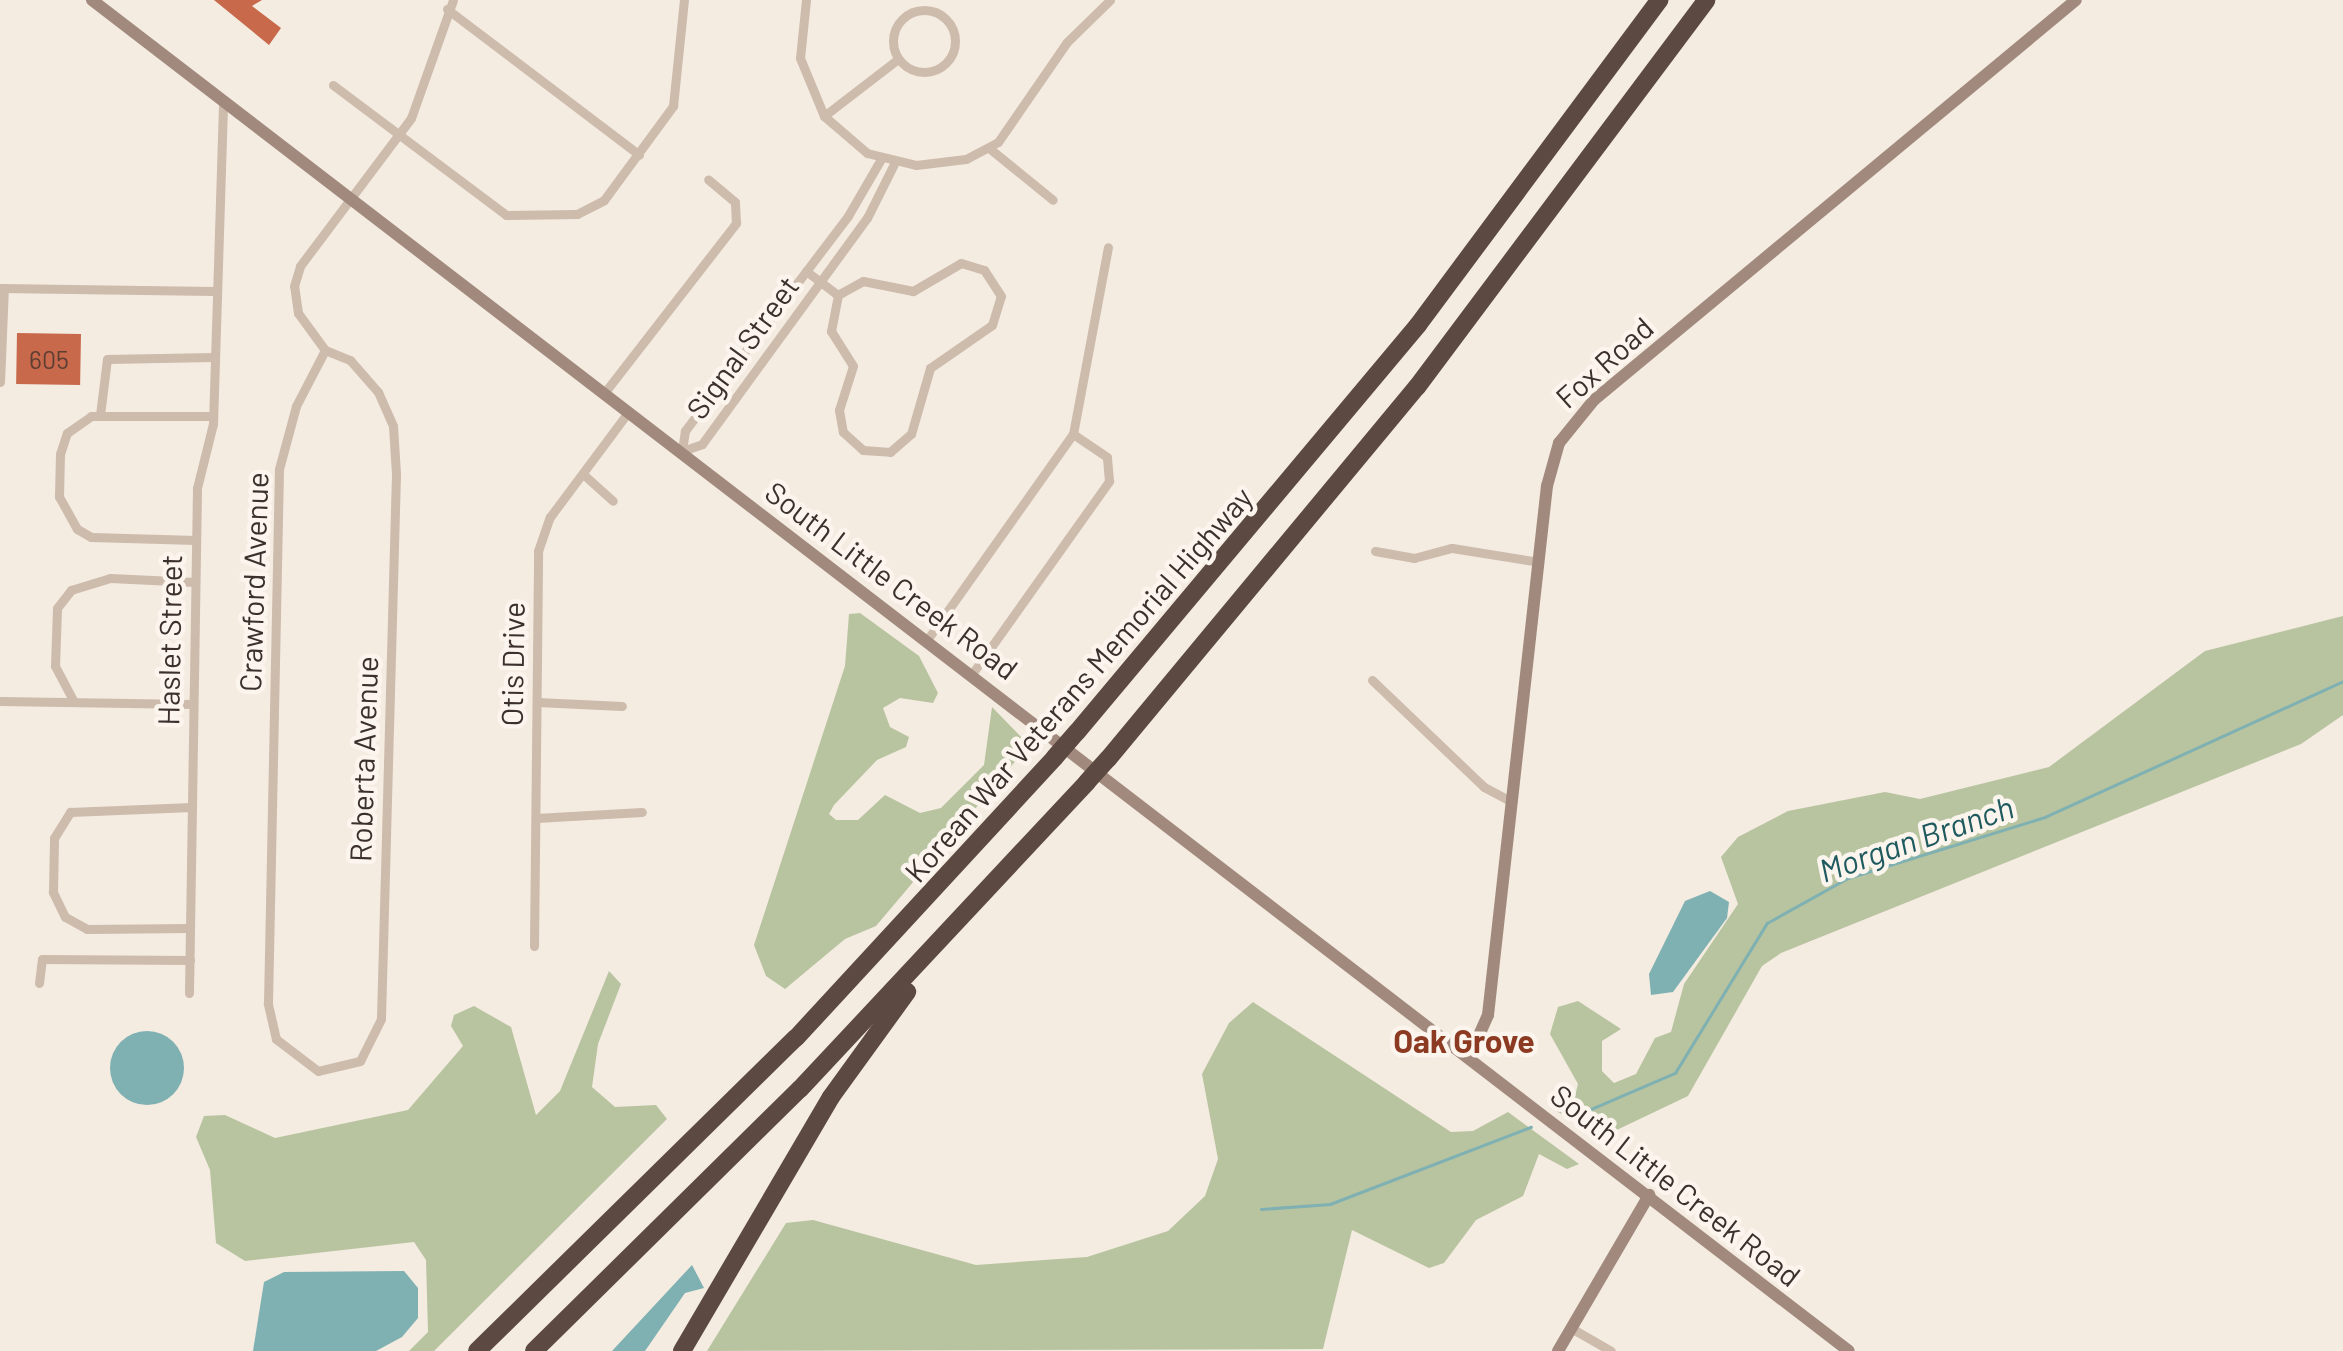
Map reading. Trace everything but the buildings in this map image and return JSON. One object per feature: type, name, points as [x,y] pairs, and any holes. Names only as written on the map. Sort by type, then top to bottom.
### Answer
[{"type":"highway","name":"Korean War Veterans Memorial Highway","points":[[478,1351],[796,1038],[1055,757],[1372,382],[1660,0]]},
{"type":"highway","points":[[534,1351],[978,902],[1108,759],[1446,351],[1706,0]]},
{"type":"highway","points":[[682,1351],[844,1076],[978,902]]},
{"type":"highway","points":[[462,1351],[550,1280]]},
{"type":"street","name":"South Little Creek Road","points":[[92,0],[1849,1351]]},
{"type":"street","points":[[333,85],[518,219],[591,210],[639,155],[674,106],[684,0]]},
{"type":"street","points":[[806,0],[800,58],[824,116],[880,159],[894,164],[942,164],[990,148],[1027,111],[1067,42],[1110,0]]},
{"type":"street","name":"Fox Road","points":[[1469,1058],[1488,1015],[1554,456],[1583,411],[2076,0]]},
{"type":"street","points":[[325,350],[298,313],[294,286],[418,103],[450,5],[639,155]]},
{"type":"street","points":[[926,10],[951,26],[954,46],[936,70],[915,71],[898,60],[892,40],[907,15],[926,10]]},
{"type":"street","points":[[824,116],[898,60]]},
{"type":"street","name":"Haslet Street","points":[[190,993],[197,488],[213,416],[222,102]]},
{"type":"street","points":[[990,148],[1054,200]]},
{"type":"street","name":"Signal Street","points":[[880,159],[806,271],[685,430],[682,451],[702,444],[876,205],[894,164]]},
{"type":"street","points":[[605,392],[736,223],[735,202],[708,178]]},
{"type":"street","points":[[927,640],[1073,434],[1108,247]]},
{"type":"street","points":[[960,263],[984,270],[1001,296],[992,325],[930,368],[910,434],[890,452],[863,450],[840,424],[853,366],[831,331],[838,295],[863,281],[913,291],[960,263]]},
{"type":"street","points":[[806,271],[838,295]]},
{"type":"street","points":[[0,382],[2,288],[214,291]]},
{"type":"street","name":"Crawford Avenue","points":[[268,1003],[279,469],[296,406],[325,350]]},
{"type":"street","name":"Roberta Avenue","points":[[268,1003],[276,1039],[318,1071],[360,1061],[381,1019],[396,450],[378,392],[350,360],[325,350]]},
{"type":"street","points":[[100,415],[107,359],[214,358]]},
{"type":"street","name":"Otis Drive","points":[[534,946],[542,531],[629,411]]},
{"type":"street","points":[[196,540],[91,537],[63,514],[60,454],[67,434],[100,415],[213,416]]},
{"type":"street","points":[[972,674],[1109,482],[1107,457],[1073,434]]},
{"type":"street","points":[[582,474],[613,500]]},
{"type":"street","points":[[1375,551],[1414,558],[1452,548],[1539,562]]},
{"type":"street","points":[[74,702],[55,666],[57,608],[71,590],[110,578],[195,582]]},
{"type":"street","points":[[1372,680],[1473,778],[1512,802]]},
{"type":"street","points":[[0,702],[193,704]]},
{"type":"street","points":[[536,702],[622,706]]},
{"type":"street","points":[[190,928],[87,929],[58,906],[54,856],[60,825],[87,806],[192,807]]},
{"type":"street","points":[[536,818],[642,812]]},
{"type":"street","points":[[39,982],[42,959],[190,960]]},
{"type":"street","points":[[1558,1351],[1649,1195]]},
{"type":"street","points":[[1572,1328],[1611,1351]]},
{"type":"green space","points":[[860,613],[919,656],[938,693],[933,703],[900,698],[883,708],[890,727],[909,737],[906,747],[877,760],[834,805],[829,814],[836,820],[858,820],[885,795],[920,813],[941,808],[984,765],[992,707],[1029,745],[876,926],[845,939],[785,989],[766,976],[754,945],[845,666],[849,614]]},
{"type":"green space","points":[[2343,616],[2343,715],[2301,744],[1781,953],[1762,966],[1688,1096],[1602,1137],[1551,1108],[1574,1100],[1578,1084],[1550,1034],[1558,1007],[1578,1001],[1621,1029],[1602,1041],[1602,1071],[1614,1083],[1636,1074],[1655,1038],[1671,1032],[1684,984],[1738,904],[1721,857],[1738,837],[1788,811],[1885,792],[1920,799],[2049,767],[2205,651]]},
{"type":"green space","points":[[609,971],[621,984],[598,1044],[592,1087],[615,1107],[656,1105],[667,1119],[434,1351],[409,1351],[428,1332],[426,1260],[414,1242],[245,1261],[216,1243],[210,1170],[196,1137],[204,1116],[225,1115],[275,1138],[408,1110],[463,1046],[451,1026],[454,1015],[474,1006],[511,1027],[536,1115],[560,1091]]},
{"type":"green space","points":[[1253,1002],[1451,1132],[1473,1131],[1508,1112],[1579,1164],[1567,1169],[1539,1154],[1523,1196],[1476,1220],[1444,1263],[1429,1268],[1352,1230],[1323,1349],[707,1351],[786,1223],[813,1220],[976,1265],[1087,1257],[1168,1231],[1205,1196],[1218,1159],[1202,1074],[1229,1023]]},
{"type":"water","points":[[1710,891],[1729,902],[1727,918],[1673,992],[1651,995],[1649,974],[1685,901]]},
{"type":"water","points":[[147,1031],[173,1042],[184,1068],[173,1094],[147,1105],[121,1094],[110,1068],[121,1042]]},
{"type":"water","points":[[692,1265],[704,1288],[685,1293],[645,1351],[612,1351]]},
{"type":"water","points":[[404,1271],[418,1288],[418,1318],[402,1337],[376,1351],[253,1351],[264,1282],[284,1272]]},
{"type":"waterway","name":"Morgan Branch","points":[[1575,1116],[1675,1073],[1767,923],[1848,878],[2045,817],[2343,681]]},
{"type":"waterway","name":"Morgan Branch","points":[[1261,1209],[1330,1204],[1531,1127]]},
{"type":"district","name":"Oak Grove","points":[[1464,1040]]}]
